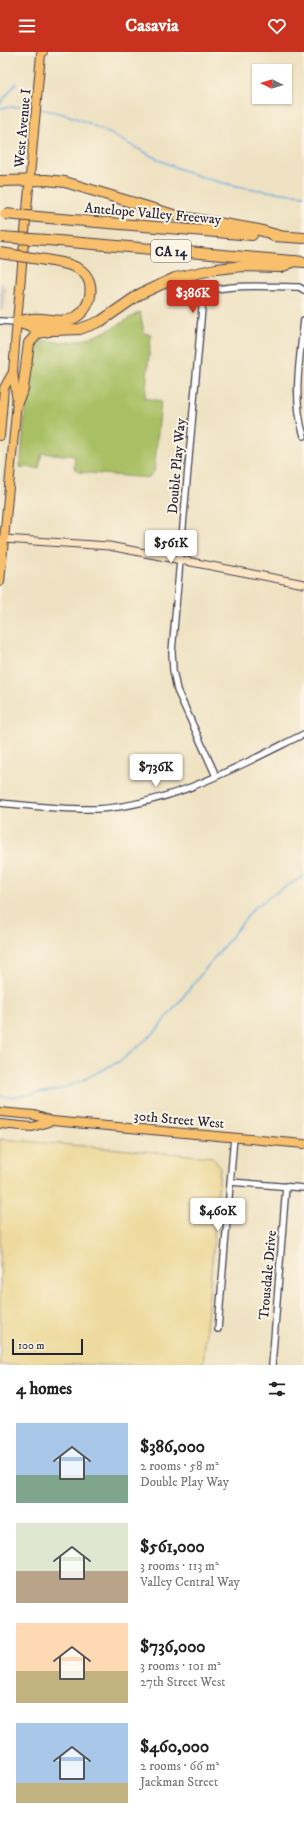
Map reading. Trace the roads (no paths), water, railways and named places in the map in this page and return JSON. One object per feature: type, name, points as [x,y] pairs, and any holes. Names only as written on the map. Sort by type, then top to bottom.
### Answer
[{"type":"highway","points":[[0,181],[30,180],[65,182],[177,216],[259,230],[280,236]]},
{"type":"highway","name":"Antelope Valley Freeway","points":[[2,214],[155,228],[304,238]]},
{"type":"highway","name":"CA 14","points":[[1,237],[300,261]]},
{"type":"highway","points":[[0,253],[46,260],[79,268],[86,276],[90,286],[88,305],[82,313],[73,319],[55,320],[33,318],[17,322]]},
{"type":"highway","points":[[17,322],[32,327],[68,331],[90,326],[140,294],[158,285],[192,273],[243,266],[281,267],[300,261]]},
{"type":"highway","points":[[17,402],[23,389],[29,342],[38,333],[55,330]]},
{"type":"main road","name":"West Avenue I","points":[[0,582],[2,539],[17,402],[13,372],[41,53]]},
{"type":"main road","name":"West Avenue I","points":[[0,436],[4,388],[13,372]]},
{"type":"main road","name":"30th Street West","points":[[0,1112],[34,1115],[52,1121],[304,1144]]},
{"type":"main road","name":"30th Street West","points":[[0,1124],[32,1127],[52,1121]]},
{"type":"street","name":"Double Play Way","points":[[216,776],[177,690],[173,670],[172,652],[203,297],[205,292],[217,288],[247,286],[299,287],[304,290]]},
{"type":"street","points":[[304,320],[298,391],[299,412],[304,436]]},
{"type":"street","points":[[0,321],[17,322]]},
{"type":"street","points":[[2,539],[109,546],[304,584]]},
{"type":"street","points":[[0,803],[63,809],[98,808],[133,804],[193,786],[304,734]]},
{"type":"street","points":[[218,1329],[234,1138]]},
{"type":"street","points":[[231,1182],[304,1188]]},
{"type":"street","name":"Trousdale Drive","points":[[272,1365],[286,1186]]},
{"type":"waterway","points":[[0,104],[16,83]]},
{"type":"waterway","points":[[0,108],[24,106],[34,108]]},
{"type":"waterway","points":[[40,109],[59,113],[91,124],[151,156],[201,177],[234,186],[304,195]]},
{"type":"waterway","points":[[0,1096],[12,1097],[58,1090],[81,1081],[122,1060],[155,1032],[254,908],[278,891],[304,876]]}]
